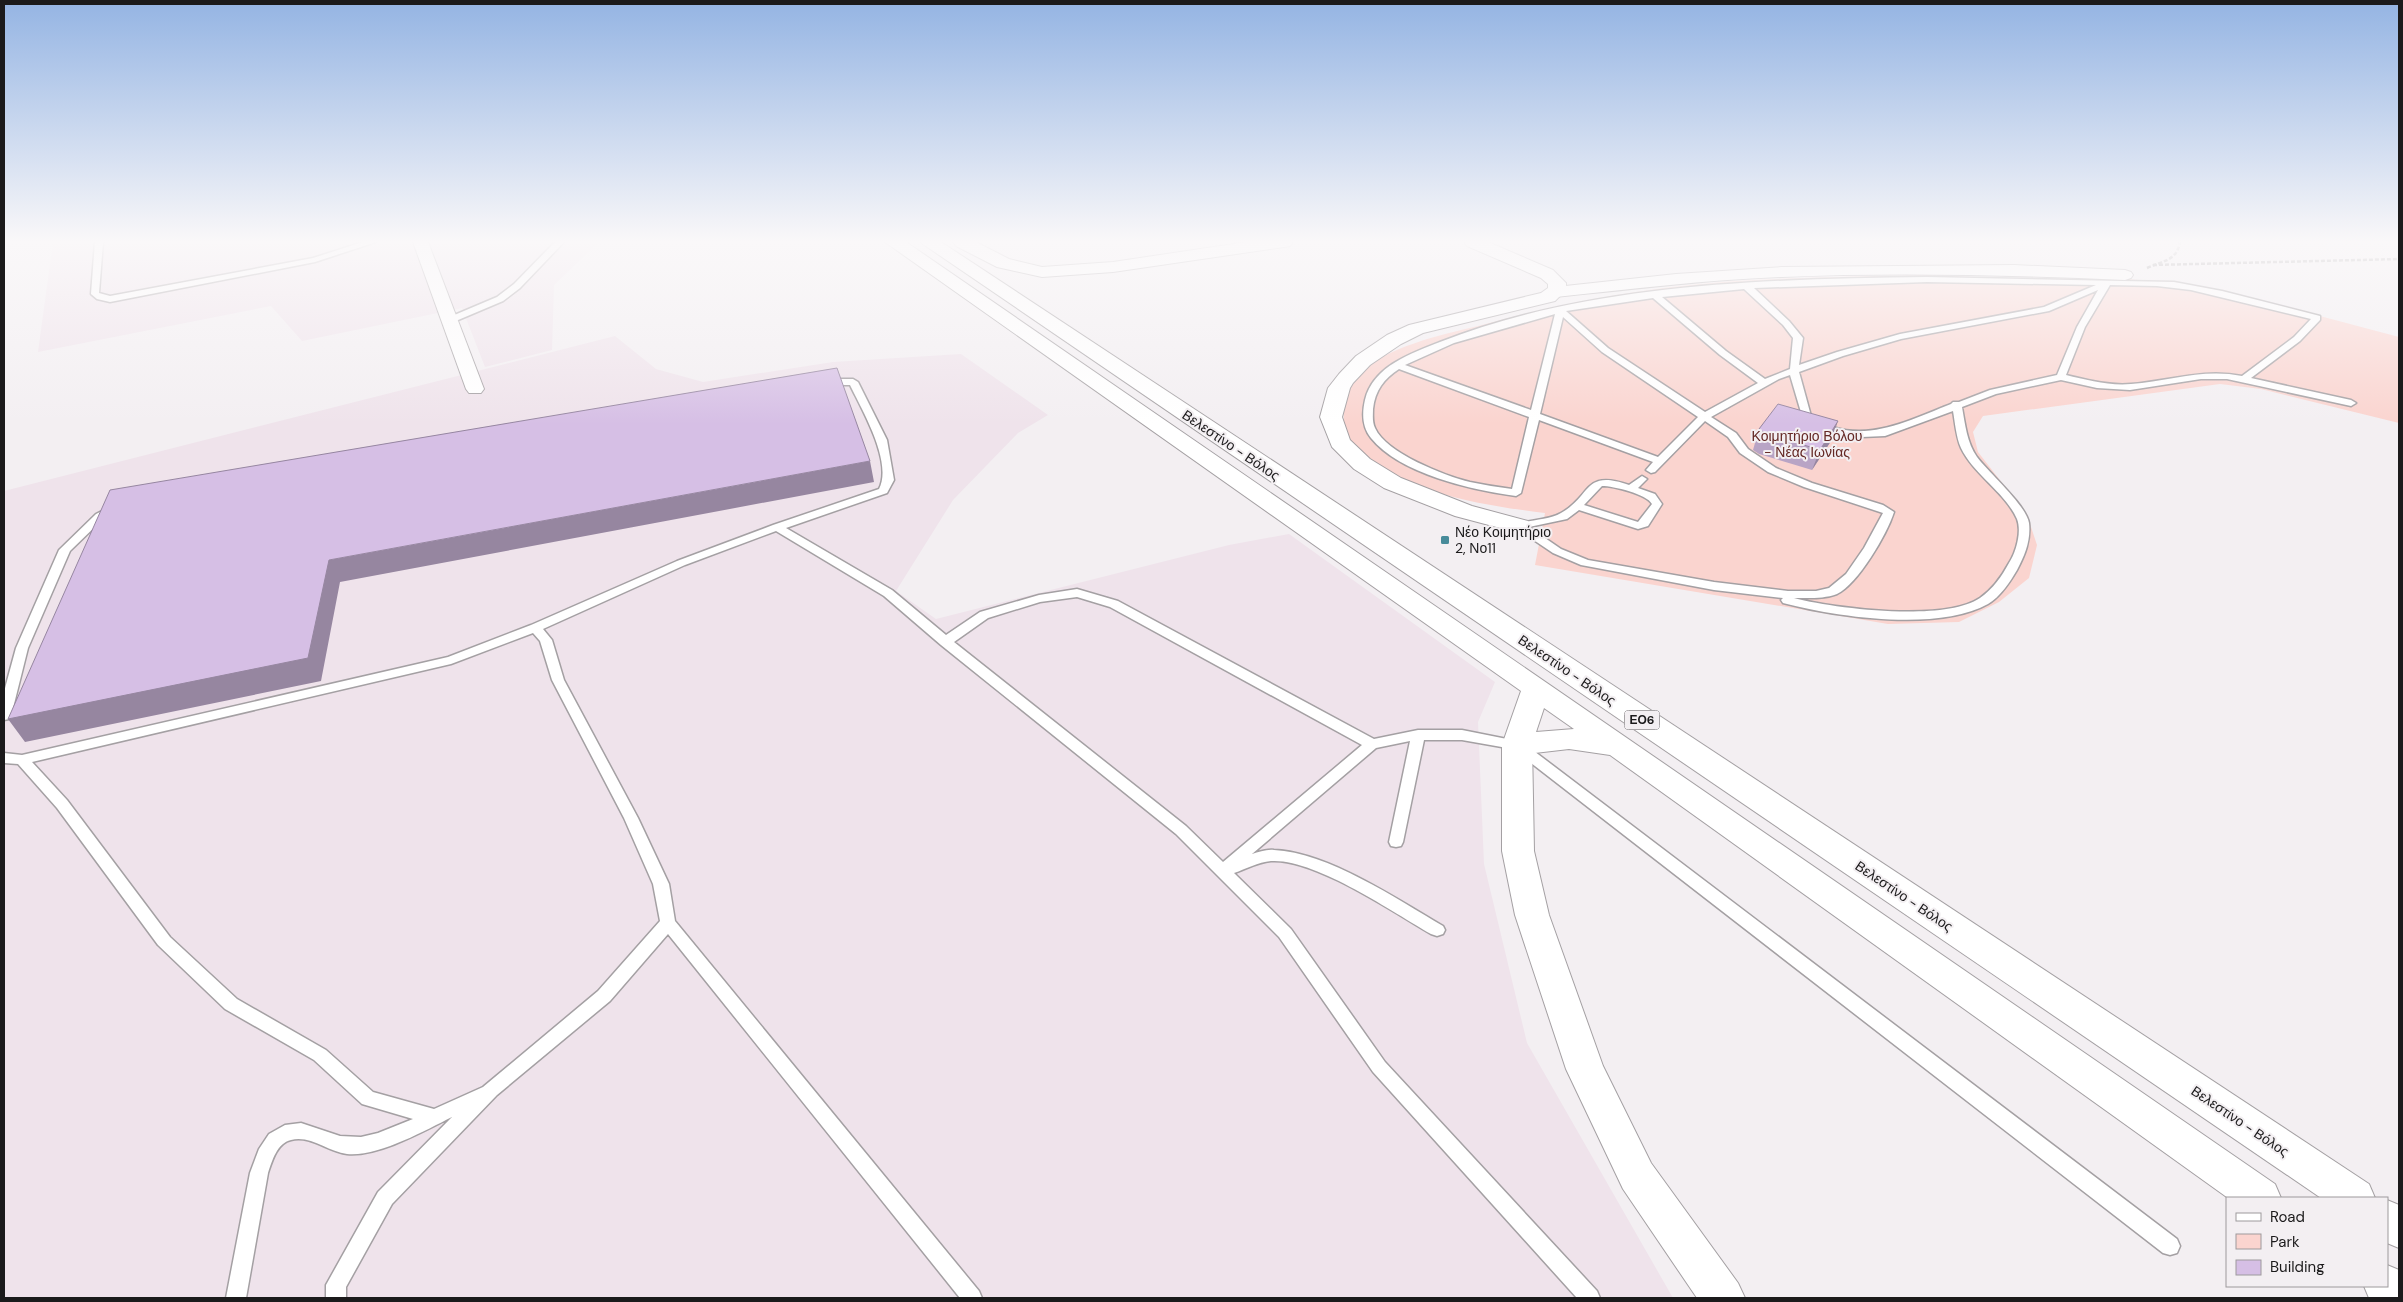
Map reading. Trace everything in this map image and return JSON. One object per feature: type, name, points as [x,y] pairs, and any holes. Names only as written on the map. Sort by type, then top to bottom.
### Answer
[{"type":"main road","name":"Βελεστίνο - Βόλος","points":[[981,303],[1619,746],[2260,1197]]},
{"type":"main road","name":"Βελεστίνο - Βόλος","points":[[1020,303],[2354,1197]]},
{"type":"main road","points":[[1519,526],[1446,506],[1390,481],[1360,464],[1342,448],[1335,435],[1332,424],[1332,406],[1337,392],[1352,372],[1367,357],[1401,335],[1425,327],[1524,303]]},
{"type":"main road","points":[[1536,688],[1517,745],[1518,852],[1532,915],[1585,1069],[1637,1176],[1723,1298]]},
{"type":"main road","points":[[1517,745],[1569,739],[1619,746]]},
{"type":"main road","points":[[2388,1221],[2399,1228]]},
{"type":"main road","points":[[2386,1287],[2399,1296]]},
{"type":"street","points":[[442,303],[475,389]]},
{"type":"lane","points":[[448,321],[491,303]]},
{"type":"lane","points":[[1554,303],[1418,355],[1398,365],[1384,375],[1372,390],[1368,411],[1370,429],[1378,441],[1433,473],[1458,482],[1516,493],[1558,303]]},
{"type":"lane","points":[[1519,526],[1557,551],[1585,563],[1766,593],[1811,596],[1832,592],[1852,575],[1888,512],[1879,507],[1786,476],[1760,463],[1743,450],[1732,435],[1659,388],[1605,350],[1560,303]]},
{"type":"lane","points":[[1569,303],[1582,305],[1598,303]]},
{"type":"lane","points":[[1663,303],[1723,353],[1765,383]]},
{"type":"lane","points":[[1764,303],[1786,323],[1798,338],[1794,371],[1806,417],[1829,429],[1862,434],[1885,433],[1956,404],[2045,379],[2062,377],[2096,385],[2130,387],[2214,375],[2244,379],[2351,403]]},
{"type":"lane","points":[[1651,470],[1705,416],[1765,383],[1794,371],[1900,337],[2046,308],[2059,303]]},
{"type":"lane","points":[[2062,377],[2081,327],[2095,303]]},
{"type":"lane","points":[[2244,379],[2297,339],[2317,318],[2253,303]]},
{"type":"lane","points":[[1398,365],[1660,461]]},
{"type":"lane","points":[[4,758],[22,760],[451,660],[535,628],[681,563],[777,527],[883,491],[889,480],[882,440],[853,382],[819,383]]},
{"type":"lane","points":[[1766,593],[1821,610],[1907,616],[1950,614],[1984,602],[2004,582],[2018,556],[2023,541],[2023,521],[2014,506],[1973,460],[1965,446],[1956,404]]},
{"type":"lane","points":[[1630,489],[1642,479]]},
{"type":"lane","points":[[1519,526],[1563,517],[1577,506],[1596,485],[1601,483],[1614,483],[1651,496],[1657,501],[1642,526],[1632,526],[1577,506]]},
{"type":"lane","points":[[4,716],[22,648],[65,550],[100,516],[120,505]]},
{"type":"lane","points":[[777,527],[888,593],[945,642],[1181,830],[1222,871],[1252,897],[1286,933],[1379,1067],[1590,1298]]},
{"type":"lane","points":[[945,642],[984,616],[1038,599],[1077,593],[1114,604],[1372,744]]},
{"type":"lane","points":[[535,628],[546,640],[558,680],[631,818],[661,884],[668,923],[972,1298]]},
{"type":"lane","points":[[1222,871],[1372,744],[1418,735],[1462,735],[1517,745],[2170,1246]]},
{"type":"lane","points":[[1396,842],[1418,735]]},
{"type":"lane","points":[[22,760],[62,804],[164,941],[231,1004],[320,1055],[368,1098],[433,1117]]},
{"type":"lane","points":[[1222,871],[1273,854],[1300,860],[1340,876],[1437,930]]},
{"type":"lane","points":[[336,1298],[336,1286],[384,1198],[491,1090],[604,996],[668,923]]},
{"type":"lane","points":[[236,1298],[259,1173],[264,1156],[274,1140],[286,1133],[297,1131],[348,1146],[384,1140],[491,1090]]},
{"type":"shaded area","points":[[45,303],[553,303],[552,350],[485,367],[462,308],[302,341],[271,306],[38,352]]},
{"type":"shaded area","points":[[615,336],[656,369],[703,382],[833,362],[961,354],[1048,415],[1018,433],[953,500],[896,591],[936,619],[1229,545],[1289,534],[1495,682],[1478,722],[1484,864],[1527,1043],[1673,1298],[4,1298],[4,491]]},
{"type":"green space","name":"Κοιμητήριο Βόλου - Νέας Ιωνίας","points":[[1574,303],[2270,303],[2399,337],[2399,423],[2261,389],[2220,384],[1983,416],[1973,432],[1978,452],[2027,515],[2037,545],[2029,578],[1999,602],[1959,622],[1888,624],[1535,565],[1545,513],[1469,501],[1420,486],[1396,476],[1374,463],[1349,444],[1345,433],[1345,403],[1351,384],[1357,375],[1369,365],[1414,343]]},
{"type":"building","points":[[837,368],[870,461],[329,560],[308,658],[8,719],[110,490]]},
{"type":"building","points":[[1778,404],[1838,421],[1820,450],[1765,433],[1759,429]]},
{"type":"place","name":"Νέο Κοιμητήριο 2, Νο11","points":[[1445,540]]}]
